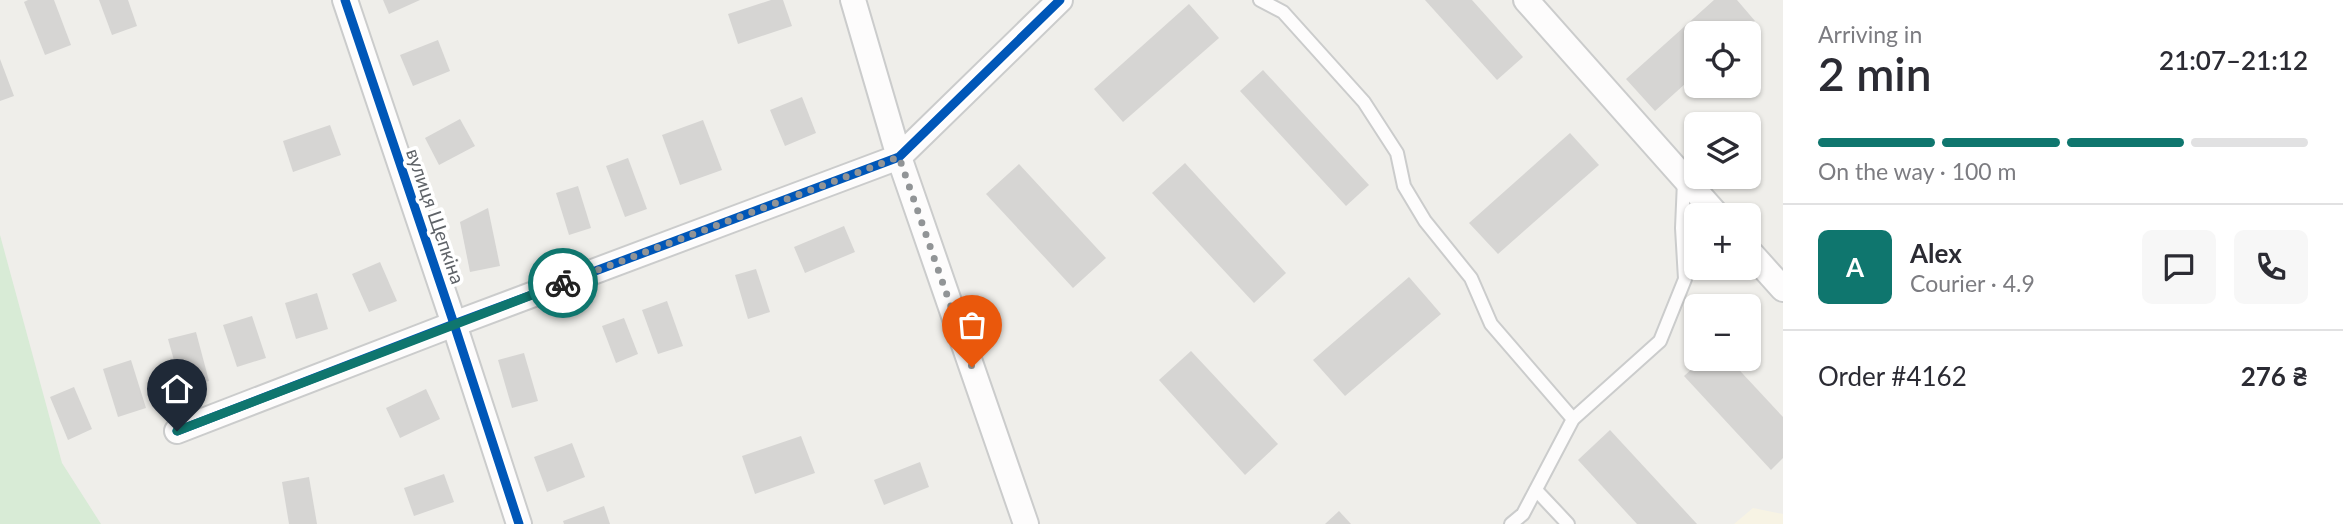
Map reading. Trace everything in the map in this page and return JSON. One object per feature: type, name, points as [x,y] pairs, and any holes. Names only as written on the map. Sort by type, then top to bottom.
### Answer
[{"type":"street","name":"вулиця Щепкіна","points":[[345,0],[519,524]]},
{"type":"street","points":[[853,0],[899,157],[1026,524]]},
{"type":"street","points":[[177,431],[899,157],[1060,0]]},
{"type":"street","points":[[1526,0],[1684,178]]},
{"type":"street","points":[[1694,189],[1706,203]]},
{"type":"street","points":[[1761,264],[1783,289]]},
{"type":"lane","points":[[1260,0],[1283,12],[1364,102],[1397,153],[1404,187],[1425,221],[1471,278],[1491,324],[1573,419]]},
{"type":"lane","points":[[1511,524],[1523,514],[1573,419],[1660,341],[1685,279],[1682,228],[1684,178]]},
{"type":"lane","points":[[1535,490],[1568,524]]},
{"type":"shaded area","points":[[1753,508],[1783,514],[1783,524],[1734,524]]},
{"type":"green space","points":[[0,235],[62,463],[101,524],[0,524]]},
{"type":"building","points":[[54,0],[71,45],[45,55],[24,2]]},
{"type":"building","points":[[99,0],[128,0],[137,26],[112,35]]},
{"type":"building","points":[[383,0],[420,0],[389,14]]},
{"type":"building","points":[[771,0],[783,0],[792,26],[738,44],[728,14]]},
{"type":"building","points":[[1425,0],[1472,0],[1523,57],[1497,80]]},
{"type":"building","points":[[1714,0],[1737,0],[1755,21],[1691,21]]},
{"type":"building","points":[[1189,4],[1219,38],[1123,122],[1094,89]]},
{"type":"building","points":[[1684,27],[1684,85],[1655,111],[1626,79]]},
{"type":"building","points":[[438,40],[450,71],[413,86],[400,55]]},
{"type":"building","points":[[0,59],[14,96],[0,101]]},
{"type":"building","points":[[1263,70],[1369,185],[1346,206],[1240,91]]},
{"type":"building","points":[[802,97],[816,133],[785,146],[770,110]]},
{"type":"building","points":[[460,119],[475,146],[439,165],[425,138]]},
{"type":"building","points":[[703,120],[722,170],[680,185],[662,135]]},
{"type":"building","points":[[330,125],[341,155],[293,172],[283,141]]},
{"type":"building","points":[[1570,133],[1599,165],[1498,254],[1469,223]]},
{"type":"building","points":[[628,158],[647,209],[625,217],[606,166]]},
{"type":"building","points":[[1185,163],[1286,273],[1254,303],[1152,193]]},
{"type":"building","points":[[1019,164],[1106,258],[1073,288],[986,194]]},
{"type":"building","points":[[578,186],[591,228],[569,235],[556,193]]},
{"type":"building","points":[[488,208],[500,266],[470,272],[460,222]]},
{"type":"building","points":[[844,226],[855,252],[805,273],[794,247]]},
{"type":"building","points":[[380,262],[397,301],[369,312],[352,274]]},
{"type":"building","points":[[756,269],[770,312],[748,319],[735,275]]},
{"type":"building","points":[[1409,277],[1441,314],[1345,396],[1313,360]]},
{"type":"building","points":[[317,293],[328,329],[296,339],[285,303]]},
{"type":"building","points":[[667,301],[683,346],[658,354],[642,310]]},
{"type":"building","points":[[252,316],[266,358],[237,367],[223,325]]},
{"type":"building","points":[[624,318],[638,354],[616,363],[602,326]]},
{"type":"building","points":[[196,332],[209,381],[182,389],[168,339]]},
{"type":"building","points":[[1191,351],[1278,444],[1245,475],[1159,380]]},
{"type":"building","points":[[524,353],[538,401],[512,408],[498,360]]},
{"type":"building","points":[[131,360],[146,408],[118,417],[103,369]]},
{"type":"building","points":[[1690,371],[1740,371],[1783,417],[1783,458],[1771,470],[1684,376]]},
{"type":"building","points":[[74,387],[92,429],[68,440],[50,397]]},
{"type":"building","points":[[426,389],[440,419],[400,438],[386,408]]},
{"type":"building","points":[[1610,430],[1697,524],[1637,524],[1578,460]]},
{"type":"building","points":[[801,436],[815,473],[755,494],[742,456]]},
{"type":"building","points":[[572,443],[585,477],[547,492],[534,457]]},
{"type":"building","points":[[920,462],[929,487],[884,505],[874,480]]},
{"type":"building","points":[[444,474],[454,502],[414,516],[404,488]]},
{"type":"building","points":[[309,477],[317,524],[289,524],[282,482]]},
{"type":"building","points":[[604,506],[610,524],[564,524],[563,521]]},
{"type":"building","points":[[1339,511],[1351,524],[1325,524]]},
{"type":"cycle path","points":[[345,0],[519,524]]},
{"type":"cycle path","points":[[177,431],[899,157],[1060,0]]},
{"type":"way so far","points":[[563,283],[899,157],[972,367]]},
{"type":"route","points":[[177,431],[563,283]]}]
